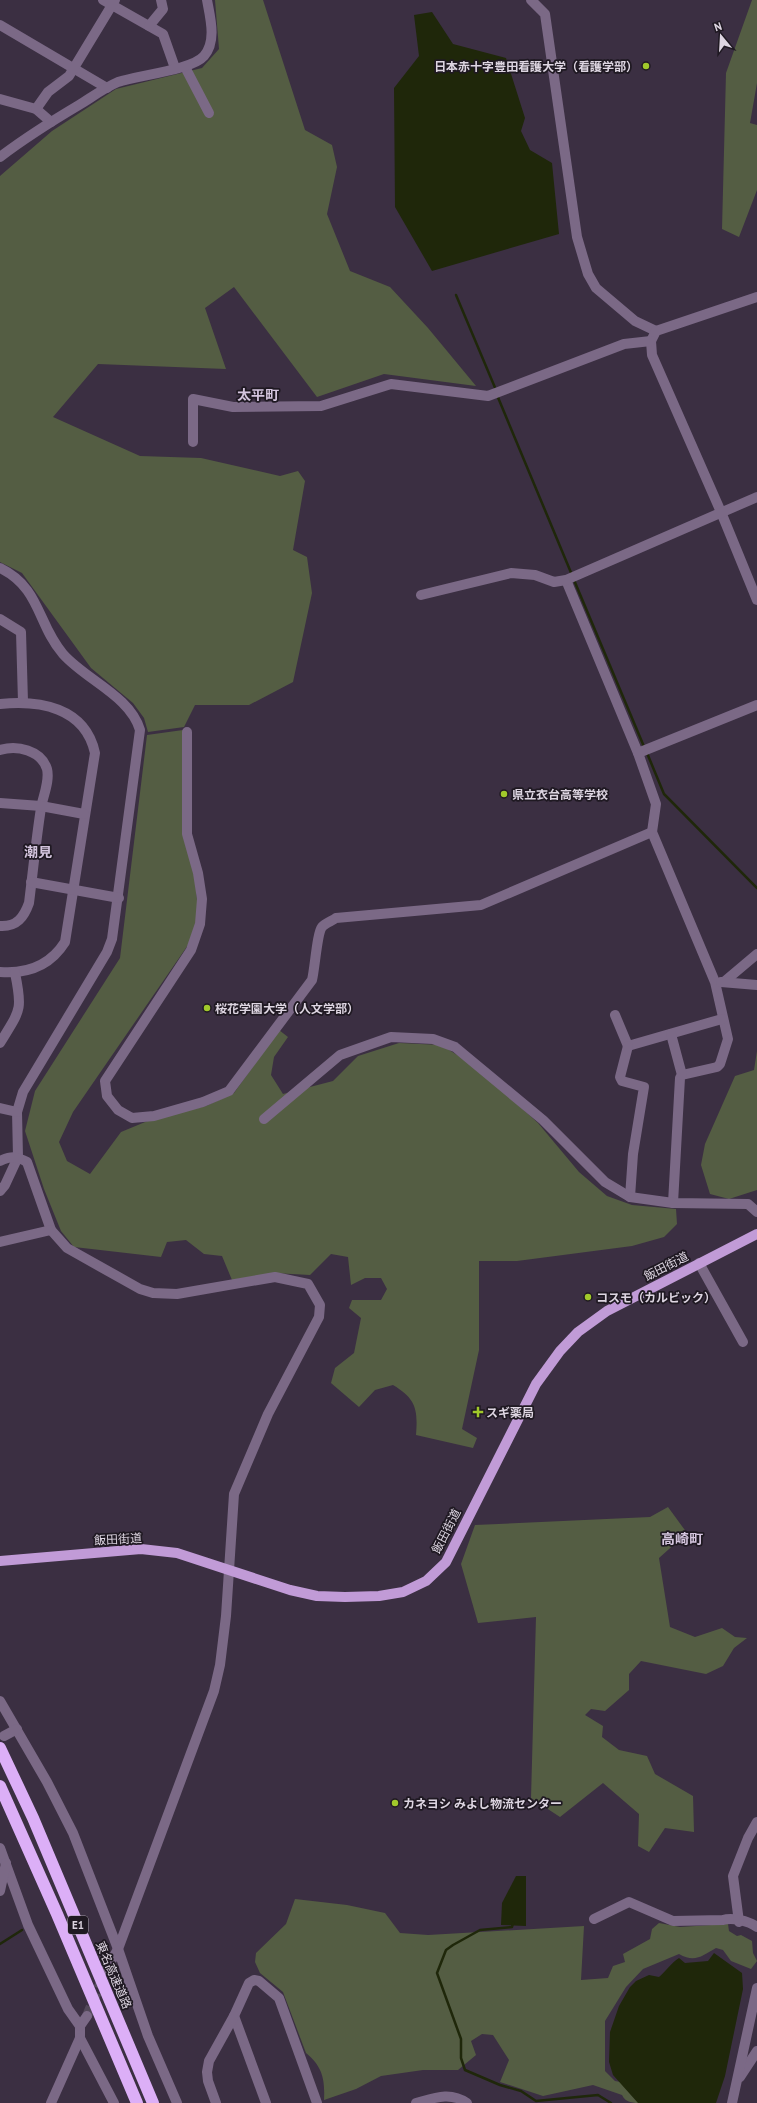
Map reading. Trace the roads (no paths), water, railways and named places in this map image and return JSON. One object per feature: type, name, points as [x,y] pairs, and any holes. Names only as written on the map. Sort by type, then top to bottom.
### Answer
[{"type":"highway","name":"東名高速道路","points":[[0,1748],[33,1818],[153,2103]]},
{"type":"highway","name":"E1","points":[[0,1786],[57,1914],[137,2103]]},
{"type":"main road","name":"飯田街道","points":[[0,1561],[140,1549],[177,1553],[290,1590],[317,1596],[345,1597],[395,1594],[420,1585],[432,1576],[446,1562],[536,1384],[560,1351],[578,1332],[607,1311],[757,1234]]},
{"type":"street","points":[[149,26],[163,9],[162,0]]},
{"type":"street","points":[[0,157],[50,122],[119,82],[175,68],[185,67],[201,60],[210,47],[211,18],[207,0]]},
{"type":"street","points":[[531,0],[545,14],[577,236],[588,274],[596,288],[635,321],[656,331],[757,297]]},
{"type":"street","points":[[36,109],[48,92],[69,76],[110,2],[163,34],[175,68]]},
{"type":"street","points":[[0,26],[107,88]]},
{"type":"street","points":[[185,67],[209,113]]},
{"type":"street","points":[[0,99],[36,109],[50,122]]},
{"type":"street","points":[[656,331],[651,341],[652,355],[721,512],[757,600]]},
{"type":"street","points":[[193,442],[193,399],[232,407],[321,406],[390,384],[488,396],[624,344],[651,341]]},
{"type":"street","points":[[421,596],[511,573],[535,575],[554,582],[566,580],[757,497]]},
{"type":"street","points":[[0,568],[11,573],[24,584],[62,653],[86,675],[126,706],[135,715],[140,730],[119,898],[113,934],[107,952],[23,1092],[17,1112],[18,1157],[5,1185],[0,1191]]},
{"type":"street","points":[[566,580],[638,753],[656,804],[652,832],[720,982],[722,1018],[728,1039],[720,1064],[717,1067],[682,1075]]},
{"type":"street","points":[[0,619],[20,632],[23,702]]},
{"type":"street","points":[[0,704],[23,702],[39,703],[60,711],[80,724],[90,736],[95,753],[84,814],[67,932],[61,949],[45,964],[15,973],[0,972]]},
{"type":"street","points":[[638,753],[757,705]]},
{"type":"street","points":[[187,732],[187,834],[198,873],[202,898],[200,924],[191,950],[105,1081],[107,1096],[118,1110],[132,1118],[154,1116],[203,1102],[229,1090],[312,980],[316,966],[318,938],[322,927],[336,918],[481,905],[652,832]]},
{"type":"street","points":[[0,750],[20,749],[33,752],[41,758],[46,766],[48,776],[41,806],[29,903],[24,916],[13,925],[0,926]]},
{"type":"street","points":[[0,803],[41,806],[84,814]]},
{"type":"street","points":[[32,882],[119,898]]},
{"type":"street","points":[[720,982],[757,954]]},
{"type":"street","points":[[0,1042],[20,1006],[15,973]]},
{"type":"street","points":[[720,982],[757,985]]},
{"type":"street","points":[[614,1015],[628,1046],[620,1077],[622,1081],[644,1087],[633,1154],[630,1197]]},
{"type":"street","points":[[628,1046],[722,1018]]},
{"type":"street","points":[[670,1034],[682,1075],[680,1078],[673,1203]]},
{"type":"street","points":[[264,1119],[340,1055],[391,1037],[433,1039],[455,1047],[465,1055],[543,1120],[605,1182],[630,1197],[673,1203],[748,1204],[757,1212]]},
{"type":"street","points":[[0,1108],[17,1112]]},
{"type":"street","points":[[0,1161],[8,1157],[18,1157],[27,1162],[51,1230],[67,1248],[129,1284],[153,1293],[177,1294],[275,1278],[308,1284],[320,1305],[319,1317],[268,1414],[234,1494],[226,1623],[220,1665],[214,1691],[118,1949],[106,1970]]},
{"type":"street","points":[[0,1242],[51,1230]]},
{"type":"street","points":[[700,1264],[743,1342]]},
{"type":"street","points":[[0,1701],[17,1729],[73,1833],[118,1949],[148,2036],[177,2103]]},
{"type":"street","points":[[4,1736],[17,1729]]},
{"type":"street","points":[[739,1922],[733,1876],[748,1838],[757,1822]]},
{"type":"street","points":[[0,1848],[28,1925],[68,2009],[80,2026]]},
{"type":"street","points":[[0,1891],[6,1863]]},
{"type":"street","points":[[594,1919],[629,1902],[673,1921],[723,1920],[729,1918],[739,1922],[751,1923],[757,1927]]},
{"type":"street","points":[[216,2103],[207,2072],[209,2061],[234,2016],[249,1983],[254,1980],[259,1981],[279,1998],[317,2103]]},
{"type":"street","points":[[732,2103],[757,1988]]},
{"type":"street","points":[[51,2103],[80,2038],[80,2026],[87,2016]]},
{"type":"street","points":[[234,2016],[266,2103]]},
{"type":"street","points":[[80,2038],[114,2103]]},
{"type":"street","points":[[738,2080],[757,2051]]},
{"type":"street","points":[[416,2103],[444,2095],[459,2098],[467,2103]]},
{"type":"waterway","points":[[456,295],[496,390]]},
{"type":"waterway","points":[[497,395],[572,575]]},
{"type":"waterway","points":[[574,580],[645,749]]},
{"type":"waterway","points":[[647,753],[664,794],[757,888]]},
{"type":"waterway","points":[[513,1923],[512,1927],[480,1930],[453,1945],[446,1950],[437,1973],[461,2039],[461,2058],[465,2070],[500,2085],[521,2091],[536,2101],[598,2095],[611,2103]]},
{"type":"waterway","points":[[0,1944],[22,1930]]},
{"type":"tunnel","points":[[87,2016],[103,1977]]},
{"type":"place","name":"日本赤十字豊田看護大学（看護学部）","points":[[646,66]]},
{"type":"place","name":"県立衣台高等学校","points":[[504,794]]},
{"type":"place","name":"桜花学園大学（人文学部）","points":[[207,1008]]},
{"type":"place","name":"コスモ（カルビック）","points":[[588,1297]]},
{"type":"place","name":"スギ薬局","points":[[478,1412]]},
{"type":"place","name":"カネヨシ みよし物流センター","points":[[395,1803]]},
{"type":"district","name":"太平町","points":[[258,395]]},
{"type":"district","name":"潮見","points":[[38,852]]},
{"type":"district","name":"高崎町","points":[[682,1539]]}]
